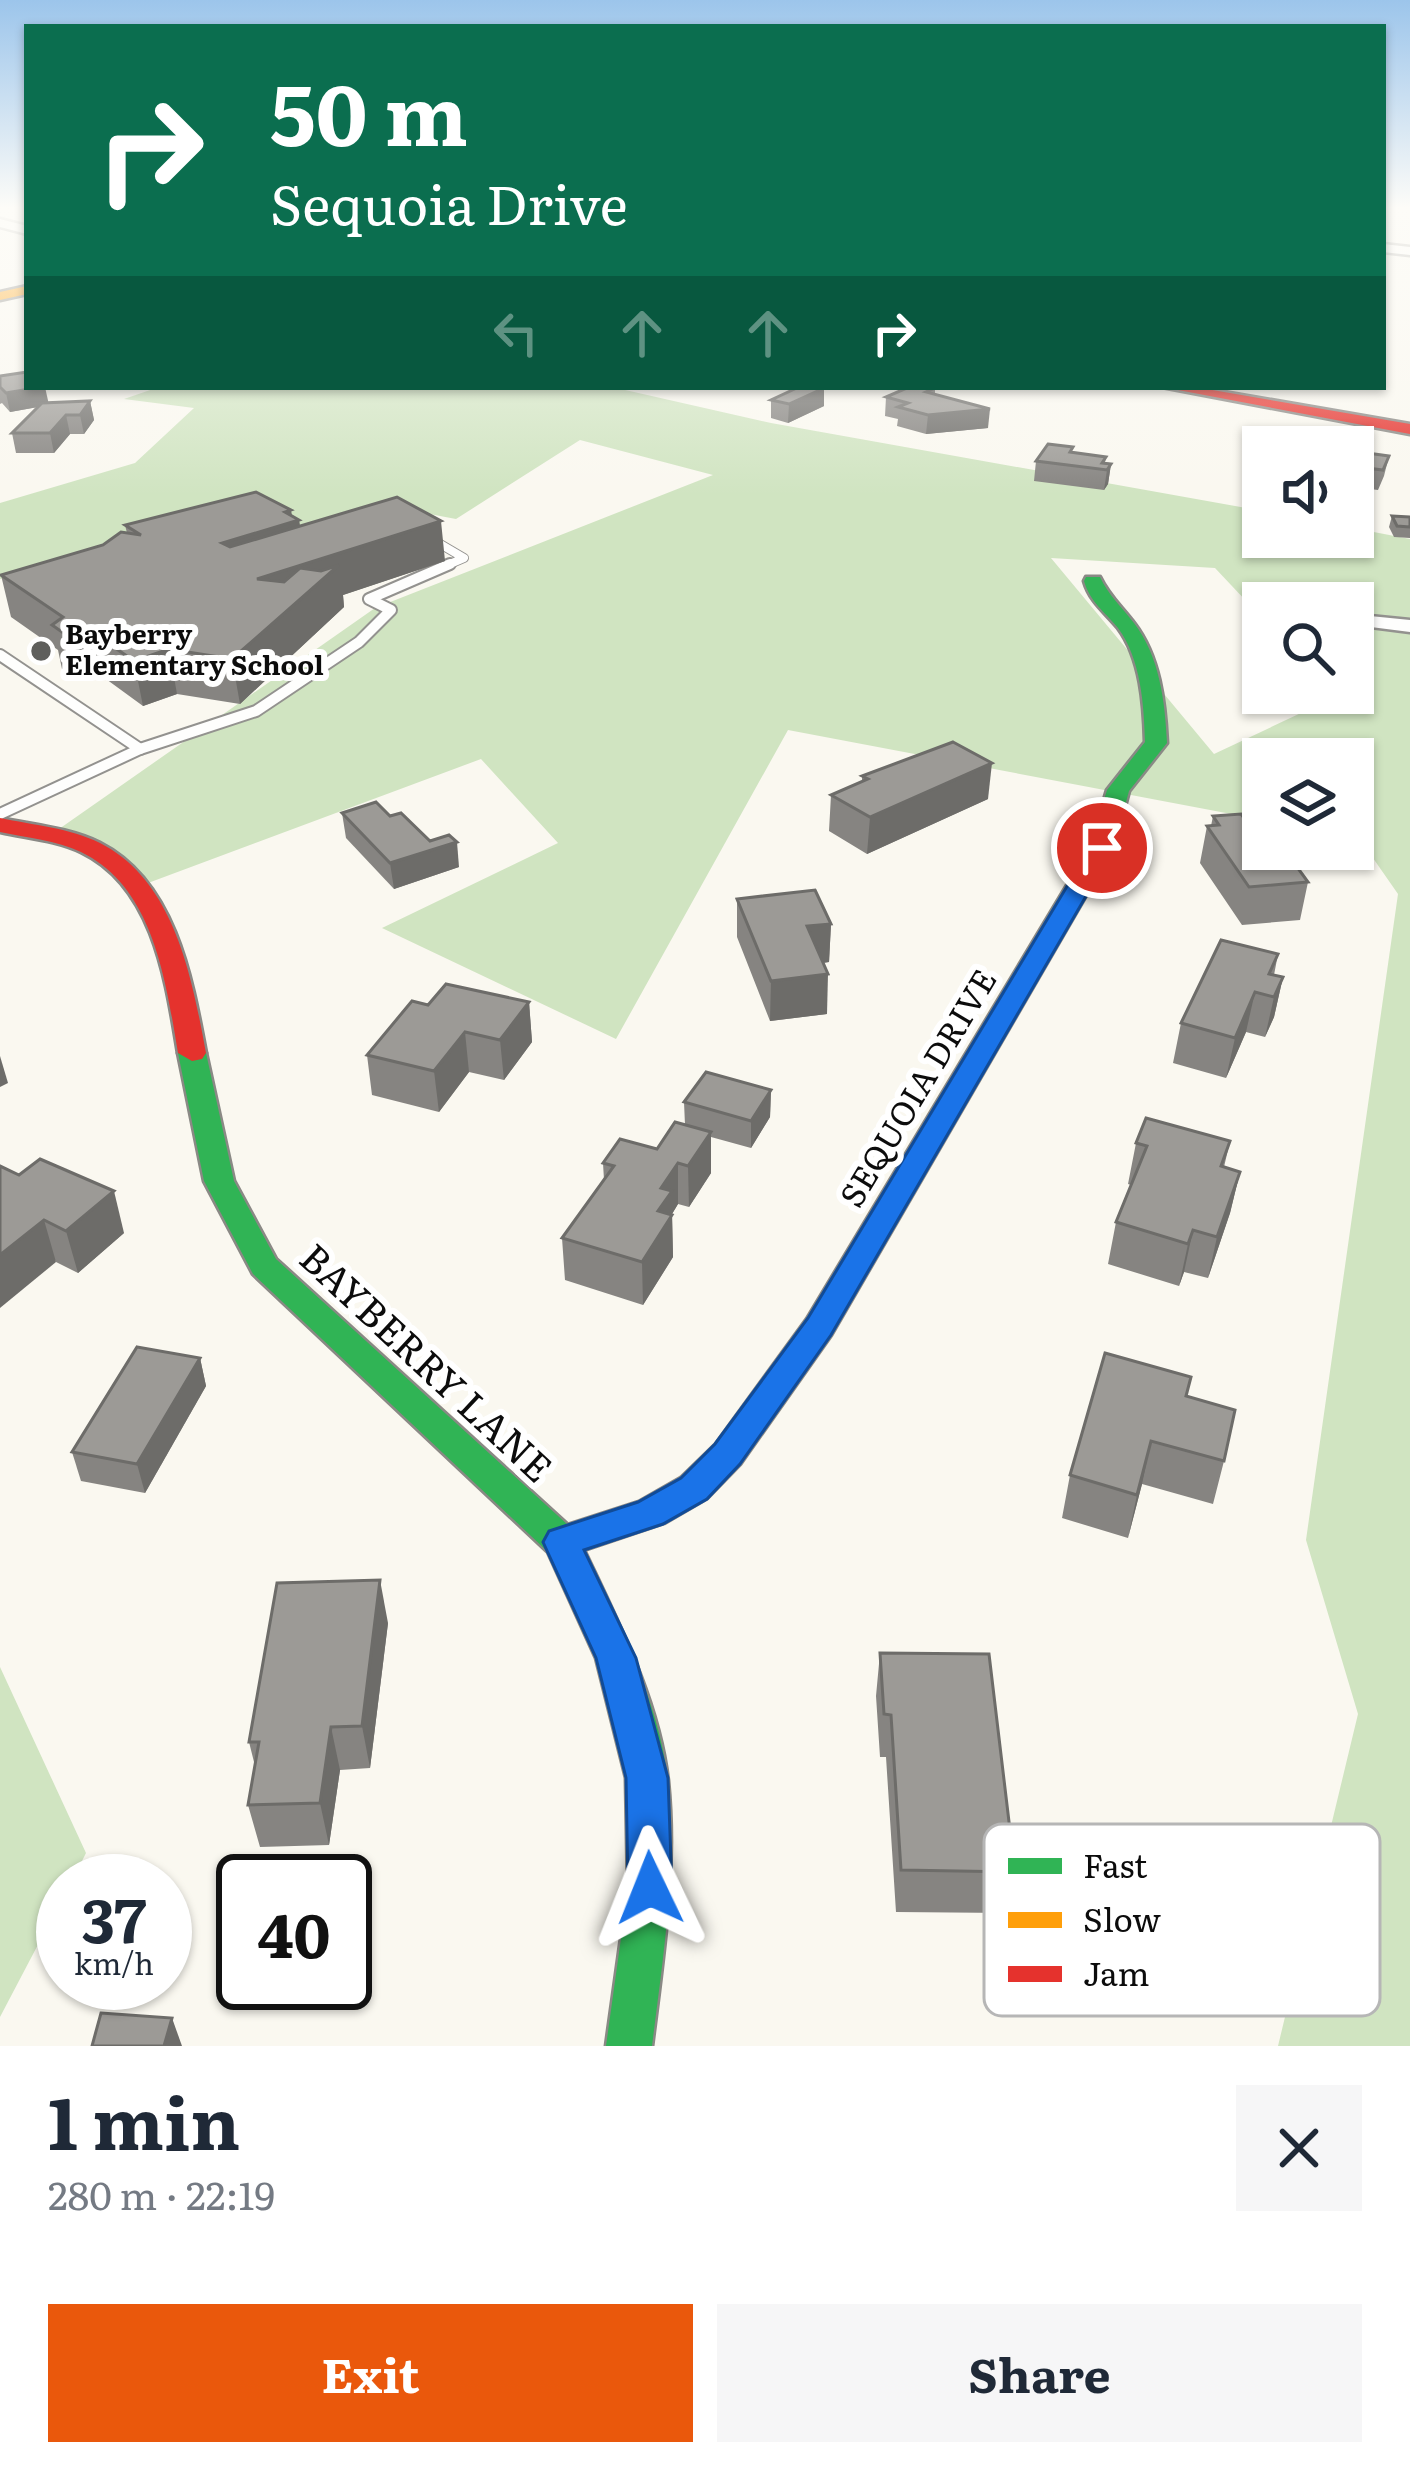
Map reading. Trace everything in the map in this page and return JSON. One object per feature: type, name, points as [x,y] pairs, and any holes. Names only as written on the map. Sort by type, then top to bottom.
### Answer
[{"type":"street","points":[[1185,390],[1410,429]]},
{"type":"street","name":"SEQUOIA DRIVE","points":[[562,1542],[650,1513],[694,1488],[728,1454],[819,1327],[1102,848],[1118,785],[1156,743],[1156,727],[1144,663],[1130,628],[1100,602],[1093,581]]},
{"type":"street","points":[[1374,622],[1410,626]]},
{"type":"street","name":"BAYBERRY LANE","points":[[0,825],[84,844],[122,868],[149,906],[166,948],[215,1171],[237,1224],[264,1266],[562,1542],[616,1658],[647,1778],[650,1888],[629,2046]]},
{"type":"lane","points":[[0,814],[140,748],[256,711],[358,642],[391,610],[370,598],[464,558],[424,535]]},
{"type":"lane","points":[[0,655],[140,748]]},
{"type":"green space","points":[[150,390],[625,390],[771,423],[1242,507],[1242,558],[1374,558],[1374,532],[1410,539],[1410,2046],[1278,2046],[1285,2016],[1380,2016],[1380,1824],[1331,1824],[1358,1714],[1306,1540],[1398,894],[1374,860],[1374,738],[1248,738],[1299,714],[1374,714],[1374,582],[1242,582],[1242,597],[1215,568],[1051,558],[1214,754],[1242,741],[1242,816],[788,730],[616,1039],[382,928],[558,843],[481,759],[140,886],[49,836],[375,608],[713,475],[580,440],[456,519],[387,506],[283,539],[234,516],[0,579],[0,503],[135,463],[194,408],[124,399]]},
{"type":"green space","points":[[0,1667],[86,1853],[36,1854],[36,1948],[0,2017]]},
{"type":"building","points":[[24,372],[24,390],[6,393],[0,387],[0,376]]},
{"type":"building","points":[[793,390],[820,390],[789,404],[771,400]]},
{"type":"building","points":[[902,390],[930,390],[926,392],[990,409],[928,415],[898,407],[908,403],[886,397]]},
{"type":"building","points":[[90,401],[80,415],[66,415],[50,433],[12,433],[42,403]]},
{"type":"building","points":[[1048,444],[1106,457],[1102,463],[1111,464],[1107,470],[1036,461]]},
{"type":"building","points":[[1374,454],[1389,456],[1383,470],[1374,469]]},
{"type":"building","points":[[256,492],[291,510],[285,512],[299,520],[222,543],[230,547],[397,497],[441,521],[257,579],[284,582],[300,568],[321,571],[339,565],[232,659],[169,649],[134,661],[85,627],[65,634],[52,625],[63,617],[1,575],[103,545],[121,532],[141,535],[125,525]]},
{"type":"building","points":[[1392,516],[1410,517],[1410,527],[1397,526]]},
{"type":"building","points":[[953,742],[992,763],[870,817],[831,795],[868,779],[862,776]]},
{"type":"building","points":[[376,802],[390,816],[401,813],[430,841],[449,835],[457,842],[390,863],[342,813]]},
{"type":"building","points":[[1242,815],[1242,870],[1299,870],[1308,882],[1249,887],[1207,826],[1219,825],[1213,816]]},
{"type":"building","points":[[815,890],[831,924],[807,926],[828,974],[771,981],[737,899]]},
{"type":"building","points":[[1221,940],[1278,954],[1269,974],[1283,977],[1274,997],[1255,992],[1235,1038],[1181,1023]]},
{"type":"building","points":[[446,984],[529,1002],[500,1040],[465,1032],[434,1071],[367,1055],[412,1001],[428,1005]]},
{"type":"building","points":[[706,1072],[771,1090],[751,1121],[684,1102]]},
{"type":"building","points":[[1146,1118],[1230,1141],[1221,1166],[1240,1172],[1217,1237],[1193,1230],[1188,1244],[1116,1222],[1147,1146],[1136,1143]]},
{"type":"building","points":[[675,1122],[711,1132],[688,1166],[678,1163],[661,1188],[672,1191],[658,1211],[672,1215],[642,1262],[562,1238],[614,1166],[603,1163],[620,1139],[657,1149]]},
{"type":"building","points":[[40,1159],[114,1191],[66,1231],[44,1220],[0,1255],[0,1166],[19,1175]]},
{"type":"building","points":[[137,1347],[200,1358],[137,1464],[72,1452]]},
{"type":"building","points":[[1105,1353],[1191,1377],[1186,1396],[1235,1410],[1224,1461],[1151,1441],[1137,1495],[1070,1475]]},
{"type":"building","points":[[380,1580],[362,1726],[331,1727],[320,1803],[248,1805],[259,1742],[249,1742],[277,1583]]},
{"type":"building","points":[[880,1653],[989,1654],[1009,1824],[984,1824],[984,1871],[901,1870],[891,1715],[884,1714]]},
{"type":"building","points":[[101,2013],[172,2018],[164,2046],[92,2046]]},
{"type":"traffic: fast","points":[[562,1542],[651,1513],[694,1488],[728,1454],[819,1327],[1102,847],[1118,790],[1156,743],[1143,658],[1093,581]]},
{"type":"traffic: fast","points":[[192,1053],[219,1181],[264,1266],[562,1542],[616,1658],[647,1778],[650,1888],[629,2046]]},
{"type":"traffic: jam","points":[[1186,390],[1410,429]]},
{"type":"traffic: jam","points":[[0,825],[92,848],[136,884],[152,909],[174,967],[192,1053]]},
{"type":"place","name":"Bayberry Elementary School","points":[[41,651]]},
{"type":"route","points":[[650,1888],[647,1778],[616,1658],[562,1542],[650,1513],[694,1488],[728,1454],[819,1327],[1102,848]]}]
